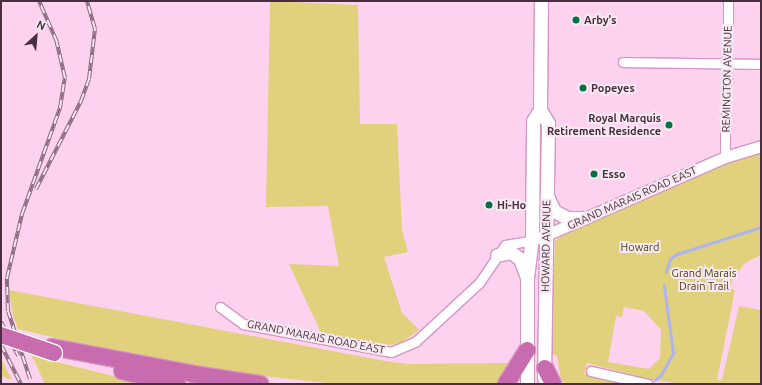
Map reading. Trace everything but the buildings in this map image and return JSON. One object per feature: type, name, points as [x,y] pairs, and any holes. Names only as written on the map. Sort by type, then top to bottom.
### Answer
[{"type":"highway","points":[[7,337],[177,384]]},
{"type":"highway","points":[[53,350],[260,384]]},
{"type":"highway","points":[[506,384],[527,350]]},
{"type":"highway","points":[[545,368],[553,384]]},
{"type":"main road","name":"HOWARD AVENUE","points":[[527,384],[527,278],[532,240],[533,121],[540,110],[541,1]]},
{"type":"main road","name":"HOWARD AVENUE","points":[[540,110],[548,122],[544,384]]},
{"type":"main road","points":[[547,196],[554,211],[567,218],[584,218]]},
{"type":"main road","points":[[497,255],[511,252],[520,259],[527,278]]},
{"type":"street","name":"REMINGTON AVENUE","points":[[726,157],[728,1]]},
{"type":"street","points":[[623,62],[761,64]]},
{"type":"street","name":"GRAND MARAIS ROAD EAST","points":[[220,307],[243,324],[391,352],[416,342],[479,282],[505,244],[532,240],[546,236],[584,218],[726,157],[761,146]]},
{"type":"street","points":[[591,371],[648,384]]},
{"type":"green space","points":[[270,1],[358,5],[360,124],[397,124],[402,230],[408,252],[384,257],[402,313],[419,330],[401,343],[383,346],[321,333],[289,264],[339,266],[328,206],[266,207]]},
{"type":"green space","points":[[761,151],[761,255],[745,263],[732,280],[730,288],[735,290],[717,380],[722,380],[739,306],[761,310],[761,384],[684,384],[648,379],[587,363],[584,374],[630,384],[565,384],[561,379],[557,356],[551,354],[555,241],[568,231],[729,162]],"holes":[[[624,307],[644,311],[661,330],[660,358],[649,369],[608,362],[616,316],[622,317]]]},
{"type":"green space","points":[[9,290],[385,361],[408,364],[514,363],[499,384],[336,384],[207,370],[132,356],[18,329],[12,312]]},
{"type":"green space","points":[[31,354],[61,363],[146,384],[45,384]]},
{"type":"green space","points":[[1,359],[12,380],[1,376]]},
{"type":"waterway","points":[[666,272],[670,259],[677,254],[761,227]]},
{"type":"waterway","points":[[655,380],[661,375],[673,353],[664,286]]},
{"type":"railway","points":[[30,379],[8,311],[7,278],[22,214],[60,108],[65,78],[57,42],[39,1]]},
{"type":"railway","points":[[36,189],[81,101],[89,79],[95,29],[87,1]]},
{"type":"railway","points":[[1,322],[18,356]]},
{"type":"railway","points":[[1,345],[21,384]]},
{"type":"place","name":"Arby's","points":[[576,20]]},
{"type":"place","name":"Popeyes","points":[[583,88]]},
{"type":"place","name":"Royal Marquis Retirement Residence","points":[[669,125]]},
{"type":"place","name":"Esso","points":[[594,174]]},
{"type":"place","name":"Hi-Ho","points":[[489,205]]},
{"type":"park label","name":"Howard","points":[[640,247]]},
{"type":"park label","name":"Grand Marais Drain Trail","points":[[704,280]]}]
